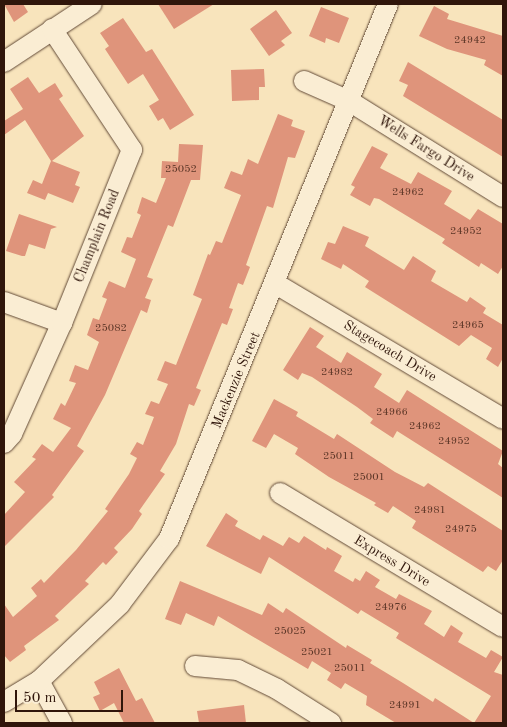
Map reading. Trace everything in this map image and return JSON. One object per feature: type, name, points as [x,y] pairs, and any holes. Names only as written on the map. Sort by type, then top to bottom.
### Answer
[{"type":"street","points":[[4,62],[92,4]]},
{"type":"street","name":"Mackenzie Street","points":[[4,702],[39,681],[120,604],[169,539],[276,284],[388,4]]},
{"type":"street","name":"Champlain Road","points":[[4,443],[12,434],[62,323],[132,150],[52,29]]},
{"type":"street","name":"Wells Fargo Drive","points":[[304,81],[349,100],[503,197]]},
{"type":"street","name":"Stagecoach Drive","points":[[276,284],[503,419]]},
{"type":"street","points":[[4,302],[62,323]]},
{"type":"street","name":"Express Drive","points":[[280,493],[503,627]]},
{"type":"street","points":[[195,666],[238,670],[277,689],[331,723]]},
{"type":"street","points":[[39,681],[62,723]]},
{"type":"building","points":[[4,4],[23,4],[28,12],[14,22]]},
{"type":"building","points":[[158,4],[214,4],[174,29]]},
{"type":"building","points":[[434,6],[449,14],[447,19],[503,36],[503,76],[484,65],[486,60],[447,49],[419,36]]},
{"type":"building","points":[[321,7],[349,18],[339,43],[326,38],[325,43],[309,36]]},
{"type":"building","points":[[276,10],[292,33],[281,41],[285,45],[269,56],[250,29]]},
{"type":"building","points":[[123,18],[146,52],[152,49],[194,115],[170,130],[163,118],[158,121],[149,106],[159,100],[143,74],[128,84],[105,49],[109,46],[100,33]]},
{"type":"building","points":[[408,62],[503,120],[503,157],[403,96],[408,85],[399,81]]},
{"type":"building","points":[[264,69],[265,87],[259,87],[259,100],[232,101],[231,70]]},
{"type":"building","points":[[28,77],[39,93],[55,83],[63,96],[59,99],[84,136],[52,161],[80,172],[75,185],[80,187],[73,203],[48,193],[45,200],[27,193],[33,180],[42,184],[51,161],[25,120],[4,135],[4,121],[23,109],[10,89]]},
{"type":"building","points":[[278,114],[293,120],[291,126],[305,131],[295,158],[288,157],[273,208],[267,206],[246,265],[250,267],[243,285],[238,283],[229,308],[233,309],[227,325],[222,323],[196,388],[201,390],[194,406],[189,404],[176,444],[160,471],[165,474],[139,511],[142,514],[132,529],[114,548],[118,552],[106,565],[103,562],[85,581],[89,584],[55,616],[59,620],[24,646],[26,650],[10,662],[4,655],[4,604],[13,617],[37,596],[31,588],[41,579],[44,583],[76,550],[108,511],[105,509],[129,474],[137,458],[130,454],[137,442],[143,445],[154,417],[145,414],[151,401],[159,404],[168,384],[157,380],[165,361],[176,365],[202,299],[193,295],[208,254],[210,255],[216,241],[222,243],[241,195],[224,188],[231,171],[242,175],[248,159],[258,164]]},
{"type":"building","points":[[179,144],[203,145],[200,180],[191,180],[173,227],[168,225],[147,277],[153,279],[145,298],[151,300],[147,313],[141,310],[105,395],[77,446],[84,451],[52,495],[54,497],[4,547],[4,515],[25,492],[14,482],[36,459],[32,457],[42,444],[53,452],[71,428],[53,419],[61,403],[65,406],[76,383],[69,381],[75,365],[88,370],[99,342],[87,335],[93,318],[99,320],[107,299],[102,297],[109,281],[125,288],[136,259],[121,252],[127,237],[132,238],[141,215],[137,213],[142,197],[156,203],[166,178],[161,178],[162,161],[178,162]]},
{"type":"building","points":[[372,146],[388,154],[380,168],[411,184],[418,172],[452,191],[444,204],[470,220],[478,209],[503,224],[503,266],[498,274],[481,263],[479,267],[442,243],[445,239],[379,199],[374,198],[370,206],[350,195],[355,187],[351,185]]},
{"type":"building","points":[[19,214],[57,227],[51,229],[45,249],[29,244],[25,256],[6,251]]},
{"type":"building","points":[[343,226],[369,237],[365,246],[404,270],[413,256],[436,271],[431,281],[467,302],[470,297],[486,308],[483,313],[503,325],[503,358],[498,367],[486,359],[492,348],[471,335],[459,346],[365,287],[369,281],[343,264],[341,269],[321,259],[328,242],[335,244]]},
{"type":"building","points":[[310,327],[324,336],[316,347],[341,363],[347,352],[382,374],[374,387],[399,403],[407,390],[503,451],[498,464],[503,468],[503,498],[397,431],[393,438],[370,423],[373,419],[312,377],[302,373],[298,380],[283,370]]},
{"type":"building","points":[[274,399],[298,412],[296,416],[334,439],[337,434],[395,472],[424,487],[428,483],[503,531],[503,560],[496,571],[488,566],[483,572],[412,528],[416,521],[393,506],[388,513],[374,505],[376,503],[329,477],[295,454],[298,448],[274,434],[266,448],[252,441]]},
{"type":"building","points":[[226,513],[238,521],[235,526],[260,540],[263,535],[283,546],[289,537],[299,543],[304,536],[326,550],[327,547],[342,556],[334,571],[353,582],[355,578],[360,581],[366,571],[380,580],[375,587],[396,599],[399,594],[432,611],[424,624],[444,637],[451,625],[463,633],[458,642],[486,658],[491,650],[503,657],[494,672],[503,675],[503,723],[474,723],[491,696],[396,638],[399,633],[361,610],[358,614],[269,557],[261,574],[206,546]]},
{"type":"building","points":[[180,581],[262,615],[268,603],[283,613],[286,608],[346,648],[347,645],[372,660],[370,663],[433,702],[435,698],[474,723],[396,723],[366,705],[367,696],[345,683],[341,689],[327,680],[331,673],[312,661],[308,669],[218,616],[214,626],[186,613],[181,625],[165,619]]},
{"type":"building","points":[[119,668],[136,701],[142,698],[155,723],[124,723],[114,703],[100,711],[93,697],[100,694],[94,682]]},
{"type":"building","points":[[244,705],[246,723],[199,723],[197,711]]}]
